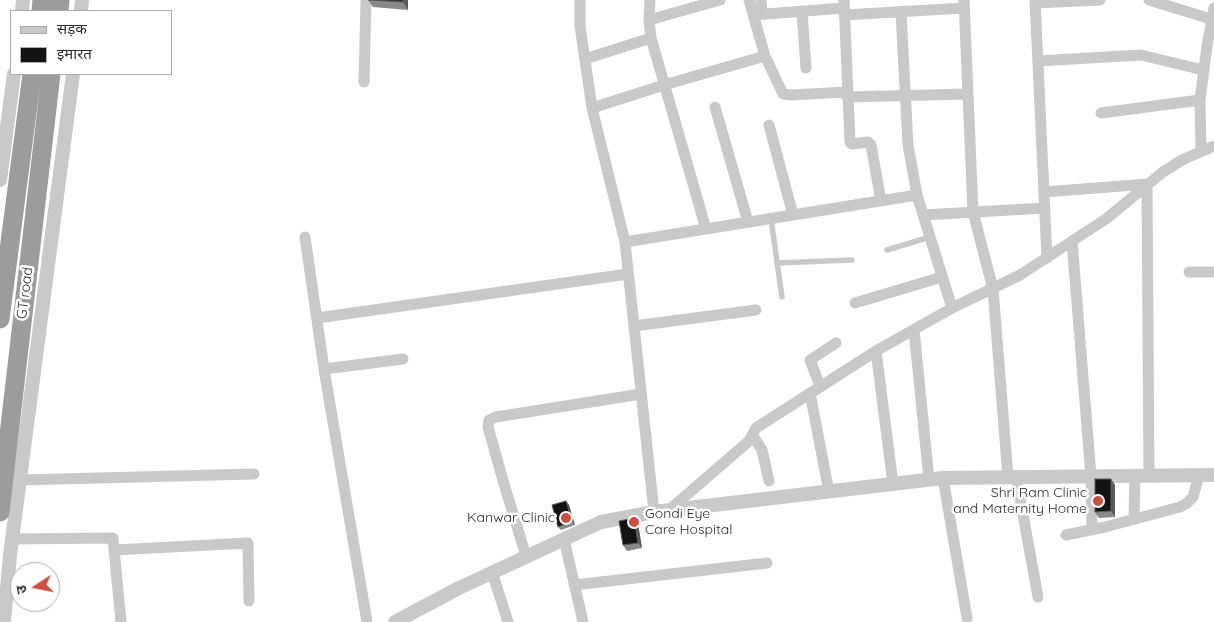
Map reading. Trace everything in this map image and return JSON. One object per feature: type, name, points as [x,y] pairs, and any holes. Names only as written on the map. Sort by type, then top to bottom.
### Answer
[{"type":"highway","name":"GT road","points":[[0,319],[32,75]]},
{"type":"highway","name":"GT road","points":[[0,512],[51,75]]},
{"type":"street","points":[[364,82],[366,0]]},
{"type":"street","points":[[580,0],[580,26],[592,108],[625,242],[641,394],[661,512]]},
{"type":"street","points":[[650,0],[649,20],[651,38],[706,229]]},
{"type":"street","points":[[649,20],[720,0]]},
{"type":"street","points":[[749,0],[758,15]]},
{"type":"street","points":[[761,0],[758,15],[765,56],[783,94],[906,96],[968,94]]},
{"type":"street","points":[[1047,258],[1035,2],[1100,0]]},
{"type":"street","points":[[1149,0],[1213,13],[1210,47],[1203,70],[1200,100],[1201,152]]},
{"type":"street","points":[[758,15],[844,8],[901,12],[964,4],[973,212],[993,289],[1012,476],[1038,597]]},
{"type":"street","points":[[844,8],[850,142],[854,144],[868,142],[871,145],[881,201]]},
{"type":"street","points":[[802,11],[806,68]]},
{"type":"street","points":[[901,12],[908,145],[917,195],[952,308]]},
{"type":"street","points":[[585,59],[651,38]]},
{"type":"street","points":[[1038,61],[1141,55],[1203,70]]},
{"type":"street","points":[[592,108],[765,56]]},
{"type":"street","points":[[0,180],[3,137],[14,75]]},
{"type":"street","points":[[4,622],[12,539],[73,75]]},
{"type":"street","points":[[1101,113],[1200,100]]},
{"type":"street","points":[[715,107],[748,222]]},
{"type":"street","points":[[769,125],[792,215]]},
{"type":"street","points":[[661,512],[749,441],[756,428],[876,351],[952,308],[1020,275],[1106,219],[1147,184],[1182,160],[1214,146]]},
{"type":"street","points":[[1044,192],[1147,184]]},
{"type":"street","points":[[1147,184],[1149,475]]},
{"type":"street","points":[[625,242],[917,195]]},
{"type":"street","points":[[923,216],[1045,208]]},
{"type":"street","points":[[305,237],[324,370],[367,622]]},
{"type":"street","points":[[1072,241],[1091,476],[1092,530]]},
{"type":"street","points":[[1188,272],[1214,272]]},
{"type":"street","points":[[317,318],[628,274]]},
{"type":"street","points":[[855,303],[942,277]]},
{"type":"street","points":[[634,326],[756,310]]},
{"type":"street","points":[[914,330],[936,479],[967,618]]},
{"type":"street","points":[[829,492],[810,360],[836,343]]},
{"type":"street","points":[[876,351],[893,484]]},
{"type":"street","points":[[324,370],[403,359]]},
{"type":"street","points":[[526,556],[488,427],[489,420],[496,417],[641,394]]},
{"type":"street","points":[[753,436],[762,450],[770,481]]},
{"type":"street","points":[[20,480],[254,474]]},
{"type":"street","points":[[1134,519],[1135,475]]},
{"type":"street","points":[[1066,535],[1180,507],[1193,497],[1199,475]]},
{"type":"street","points":[[395,622],[459,588],[601,522],[661,512],[936,479],[1012,476],[1214,475]]},
{"type":"street","points":[[12,539],[113,538],[121,622]]},
{"type":"street","points":[[564,539],[583,622]]},
{"type":"street","points":[[114,550],[248,543],[249,601]]},
{"type":"street","points":[[574,585],[768,563]]},
{"type":"street","points":[[492,572],[508,622]]},
{"type":"lane","points":[[771,219],[782,297]]},
{"type":"lane","points":[[887,250],[930,237]]},
{"type":"lane","points":[[777,263],[852,260]]},
{"type":"building","points":[[369,0],[403,0],[403,2]]},
{"type":"building","points":[[1095,479],[1111,479],[1111,511],[1095,512]]},
{"type":"building","points":[[566,501],[572,521],[558,527],[552,505]]},
{"type":"building","points":[[634,518],[638,543],[623,545],[619,521]]},
{"type":"place","name":"Shri Ram Clinic and Maternity Home","points":[[1098,501]]},
{"type":"place","name":"Kanwar Clinic","points":[[566,518]]},
{"type":"place","name":"Gondi Eye Care Hospital","points":[[634,522]]}]
